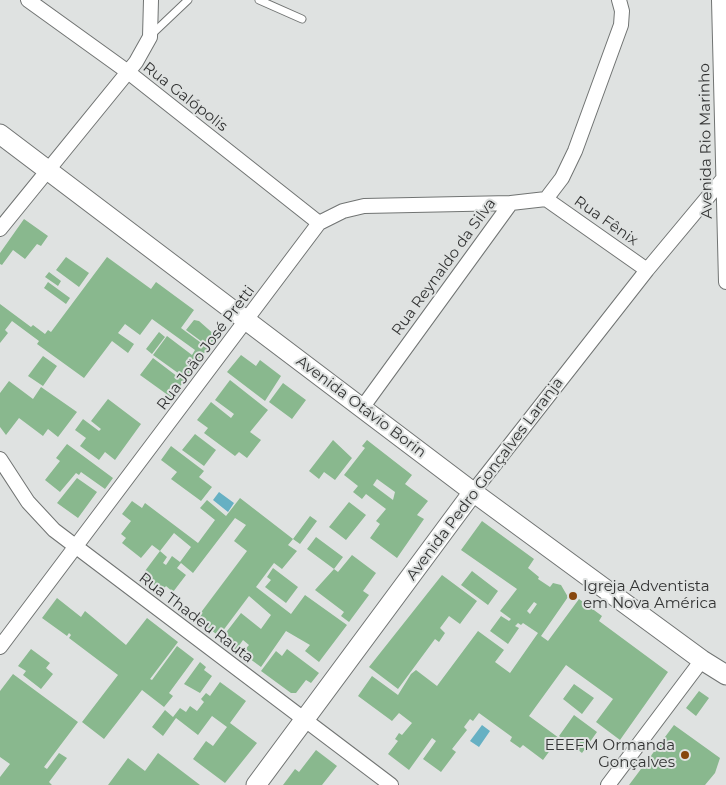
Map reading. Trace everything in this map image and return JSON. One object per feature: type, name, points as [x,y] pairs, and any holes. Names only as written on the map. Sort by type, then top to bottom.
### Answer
[{"type":"street","name":"Rua Galópolis","points":[[28,0],[128,72],[319,223]]},
{"type":"street","points":[[0,229],[128,72],[150,37],[151,0]]},
{"type":"street","points":[[546,199],[562,178],[575,151],[621,25],[622,11],[619,0]]},
{"type":"street","name":"Avenida Rio Marinho","points":[[719,0],[726,282]]},
{"type":"street","name":"Avenida Otávio Borin","points":[[0,134],[473,492],[702,660],[726,675]]},
{"type":"street","name":"Avenida Pedro Gonçalves Laranja","points":[[256,785],[473,492],[647,270],[722,180]]},
{"type":"street","name":"Rua Reynaldo da Silva","points":[[362,408],[511,203],[546,199]]},
{"type":"street","name":"Rua Fênix","points":[[546,199],[647,270]]},
{"type":"street","name":"Rua João José Pretti","points":[[0,647],[319,223],[343,211],[364,206],[511,203]]},
{"type":"street","name":"Rua Thadeu Rauta","points":[[0,458],[34,510],[75,548],[391,785]]},
{"type":"street","points":[[608,785],[702,660]]},
{"type":"lane","points":[[150,37],[188,0]]},
{"type":"lane","points":[[259,0],[302,19]]},
{"type":"water","points":[[219,492],[234,503],[228,512],[213,500]]},
{"type":"water","points":[[482,725],[490,731],[479,747],[470,741]]},
{"type":"building","points":[[24,219],[48,236],[41,246],[37,244],[25,259],[13,250],[2,265],[0,264],[0,253]]},
{"type":"building","points":[[66,257],[89,273],[79,287],[56,270]]},
{"type":"building","points":[[107,257],[151,289],[156,282],[194,310],[181,328],[208,348],[172,398],[140,375],[153,358],[178,377],[178,373],[153,355],[167,336],[192,355],[195,350],[152,319],[140,335],[125,324],[118,333],[134,344],[128,353],[112,341],[84,378],[37,344],[39,341],[12,321],[5,330],[8,333],[0,343],[0,304],[31,327],[33,325],[45,334],[48,330],[51,332]]},
{"type":"building","points":[[49,272],[61,281],[58,286],[45,277]]},
{"type":"building","points":[[48,282],[70,298],[66,304],[44,288]]},
{"type":"building","points":[[194,320],[199,321],[216,336],[209,347],[186,330]]},
{"type":"building","points":[[159,332],[165,337],[152,354],[146,349]]},
{"type":"building","points":[[241,355],[256,366],[260,360],[281,376],[265,401],[227,372]]},
{"type":"building","points":[[43,356],[57,366],[43,386],[28,376]]},
{"type":"building","points":[[230,380],[268,410],[250,432],[261,440],[247,458],[239,452],[235,456],[204,433],[208,428],[197,420],[211,402],[231,418],[234,414],[215,400]]},
{"type":"building","points":[[9,381],[33,399],[41,387],[77,412],[58,437],[48,429],[43,436],[19,418],[6,435],[0,427],[0,393]]},
{"type":"building","points":[[283,383],[306,400],[292,419],[269,402]]},
{"type":"building","points":[[108,399],[141,424],[115,460],[105,452],[99,460],[80,446],[86,438],[75,430],[83,419],[99,431],[101,429],[91,421]]},
{"type":"building","points":[[195,434],[216,450],[204,466],[182,450]]},
{"type":"building","points":[[333,440],[352,458],[335,480],[324,472],[319,479],[309,471]]},
{"type":"building","points":[[367,440],[412,475],[405,484],[428,501],[417,515],[424,519],[397,558],[370,538],[380,524],[376,521],[386,509],[366,494],[362,499],[353,492],[358,486],[344,475],[365,448],[362,446]],"holes":[[[377,479],[395,492],[393,500],[373,485]]]},
{"type":"building","points":[[67,444],[113,478],[105,489],[81,472],[79,475],[76,473],[60,492],[45,480],[60,461],[56,458]]},
{"type":"building","points":[[171,446],[204,471],[199,477],[212,487],[201,501],[171,479],[177,472],[161,460]]},
{"type":"building","points":[[77,478],[97,492],[78,518],[57,503]]},
{"type":"building","points":[[240,498],[293,539],[288,545],[297,551],[282,569],[274,563],[256,587],[291,614],[305,595],[347,625],[319,662],[305,651],[310,645],[286,631],[261,667],[242,653],[249,645],[243,640],[236,650],[221,639],[241,613],[261,629],[271,615],[249,596],[219,636],[196,619],[247,551],[234,541],[246,525],[235,518],[193,573],[181,563],[177,568],[186,575],[173,592],[166,586],[162,591],[142,575],[160,551],[152,545],[141,558],[122,543],[126,538],[121,534],[131,521],[122,514],[132,501],[142,508],[145,503],[198,543],[215,520],[200,508],[207,500],[226,516]],"holes":[[[174,533],[191,547],[180,562],[172,556],[166,565],[163,563],[167,557],[160,551]]]},
{"type":"building","points":[[349,502],[366,515],[346,540],[329,527]]},
{"type":"building","points":[[310,516],[317,521],[300,544],[293,539]]},
{"type":"building","points":[[482,521],[534,559],[528,568],[539,577],[538,579],[550,587],[553,583],[561,585],[568,597],[541,636],[548,641],[579,599],[602,616],[599,621],[668,672],[620,740],[596,722],[613,699],[566,665],[529,716],[559,738],[543,760],[523,745],[520,748],[510,741],[512,737],[479,713],[473,721],[470,719],[464,727],[467,730],[452,749],[456,752],[441,772],[423,759],[436,741],[432,738],[409,770],[388,754],[398,741],[395,739],[399,733],[402,735],[412,723],[399,713],[392,721],[358,696],[372,676],[398,695],[411,674],[416,670],[437,686],[478,631],[504,650],[495,662],[510,673],[538,633],[523,623],[521,625],[518,623],[515,626],[519,628],[508,644],[490,631],[501,616],[509,621],[511,619],[500,611],[517,589],[461,550]],"holes":[[[534,602],[537,604],[530,614],[527,611]]]},
{"type":"building","points":[[316,537],[343,557],[334,569],[307,549]]},
{"type":"building","points":[[352,555],[376,573],[363,591],[369,595],[349,622],[341,616],[344,612],[315,590],[334,569],[338,572]]},
{"type":"building","points":[[273,568],[298,587],[286,603],[265,587],[271,580],[267,577]]},
{"type":"building","points":[[472,571],[498,591],[488,605],[461,585]]},
{"type":"building","points":[[442,575],[477,601],[460,624],[449,616],[440,628],[445,633],[439,642],[435,639],[398,689],[369,667]]},
{"type":"building","points":[[57,598],[81,617],[85,611],[126,645],[147,618],[178,642],[150,679],[152,680],[177,646],[194,659],[169,693],[173,696],[164,707],[142,690],[104,739],[82,722],[118,675],[69,638],[71,635],[69,633],[67,636],[42,618]]},
{"type":"building","points":[[31,649],[50,663],[46,668],[53,674],[41,689],[23,675],[26,671],[18,666]]},
{"type":"building","points":[[287,649],[319,673],[311,683],[306,680],[296,693],[291,693],[261,671],[276,651],[282,656]]},
{"type":"building","points":[[200,662],[206,667],[204,670],[212,676],[200,693],[184,684]]},
{"type":"building","points":[[13,674],[78,722],[44,767],[47,769],[59,753],[67,758],[49,782],[52,785],[0,785],[0,777],[10,764],[0,757],[0,691]]},
{"type":"building","points":[[220,682],[246,701],[230,723],[257,743],[225,783],[193,759],[206,741],[213,746],[227,727],[212,716],[198,735],[176,718],[163,736],[152,727],[165,710],[173,717],[180,708],[186,712],[190,706],[197,711],[204,702],[201,699],[206,693],[210,696]]},
{"type":"building","points":[[574,684],[594,698],[582,714],[563,699]]},
{"type":"building","points":[[699,691],[709,698],[696,716],[686,708]]},
{"type":"building","points":[[574,715],[597,732],[582,753],[575,744],[574,747],[559,736]]},
{"type":"building","name":"EEEFM Ormanda Gonçalves","points":[[674,725],[720,758],[715,773],[705,785],[629,785]]},
{"type":"building","points":[[316,750],[337,766],[322,785],[283,785],[295,769],[299,772]]},
{"type":"building","points":[[158,753],[200,785],[108,785],[128,758],[145,771]]},
{"type":"place","name":"Igreja Adventista em Nova América","points":[[573,596]]},
{"type":"place","name":"EEEFM Ormanda Gonçalves","points":[[685,755]]}]
